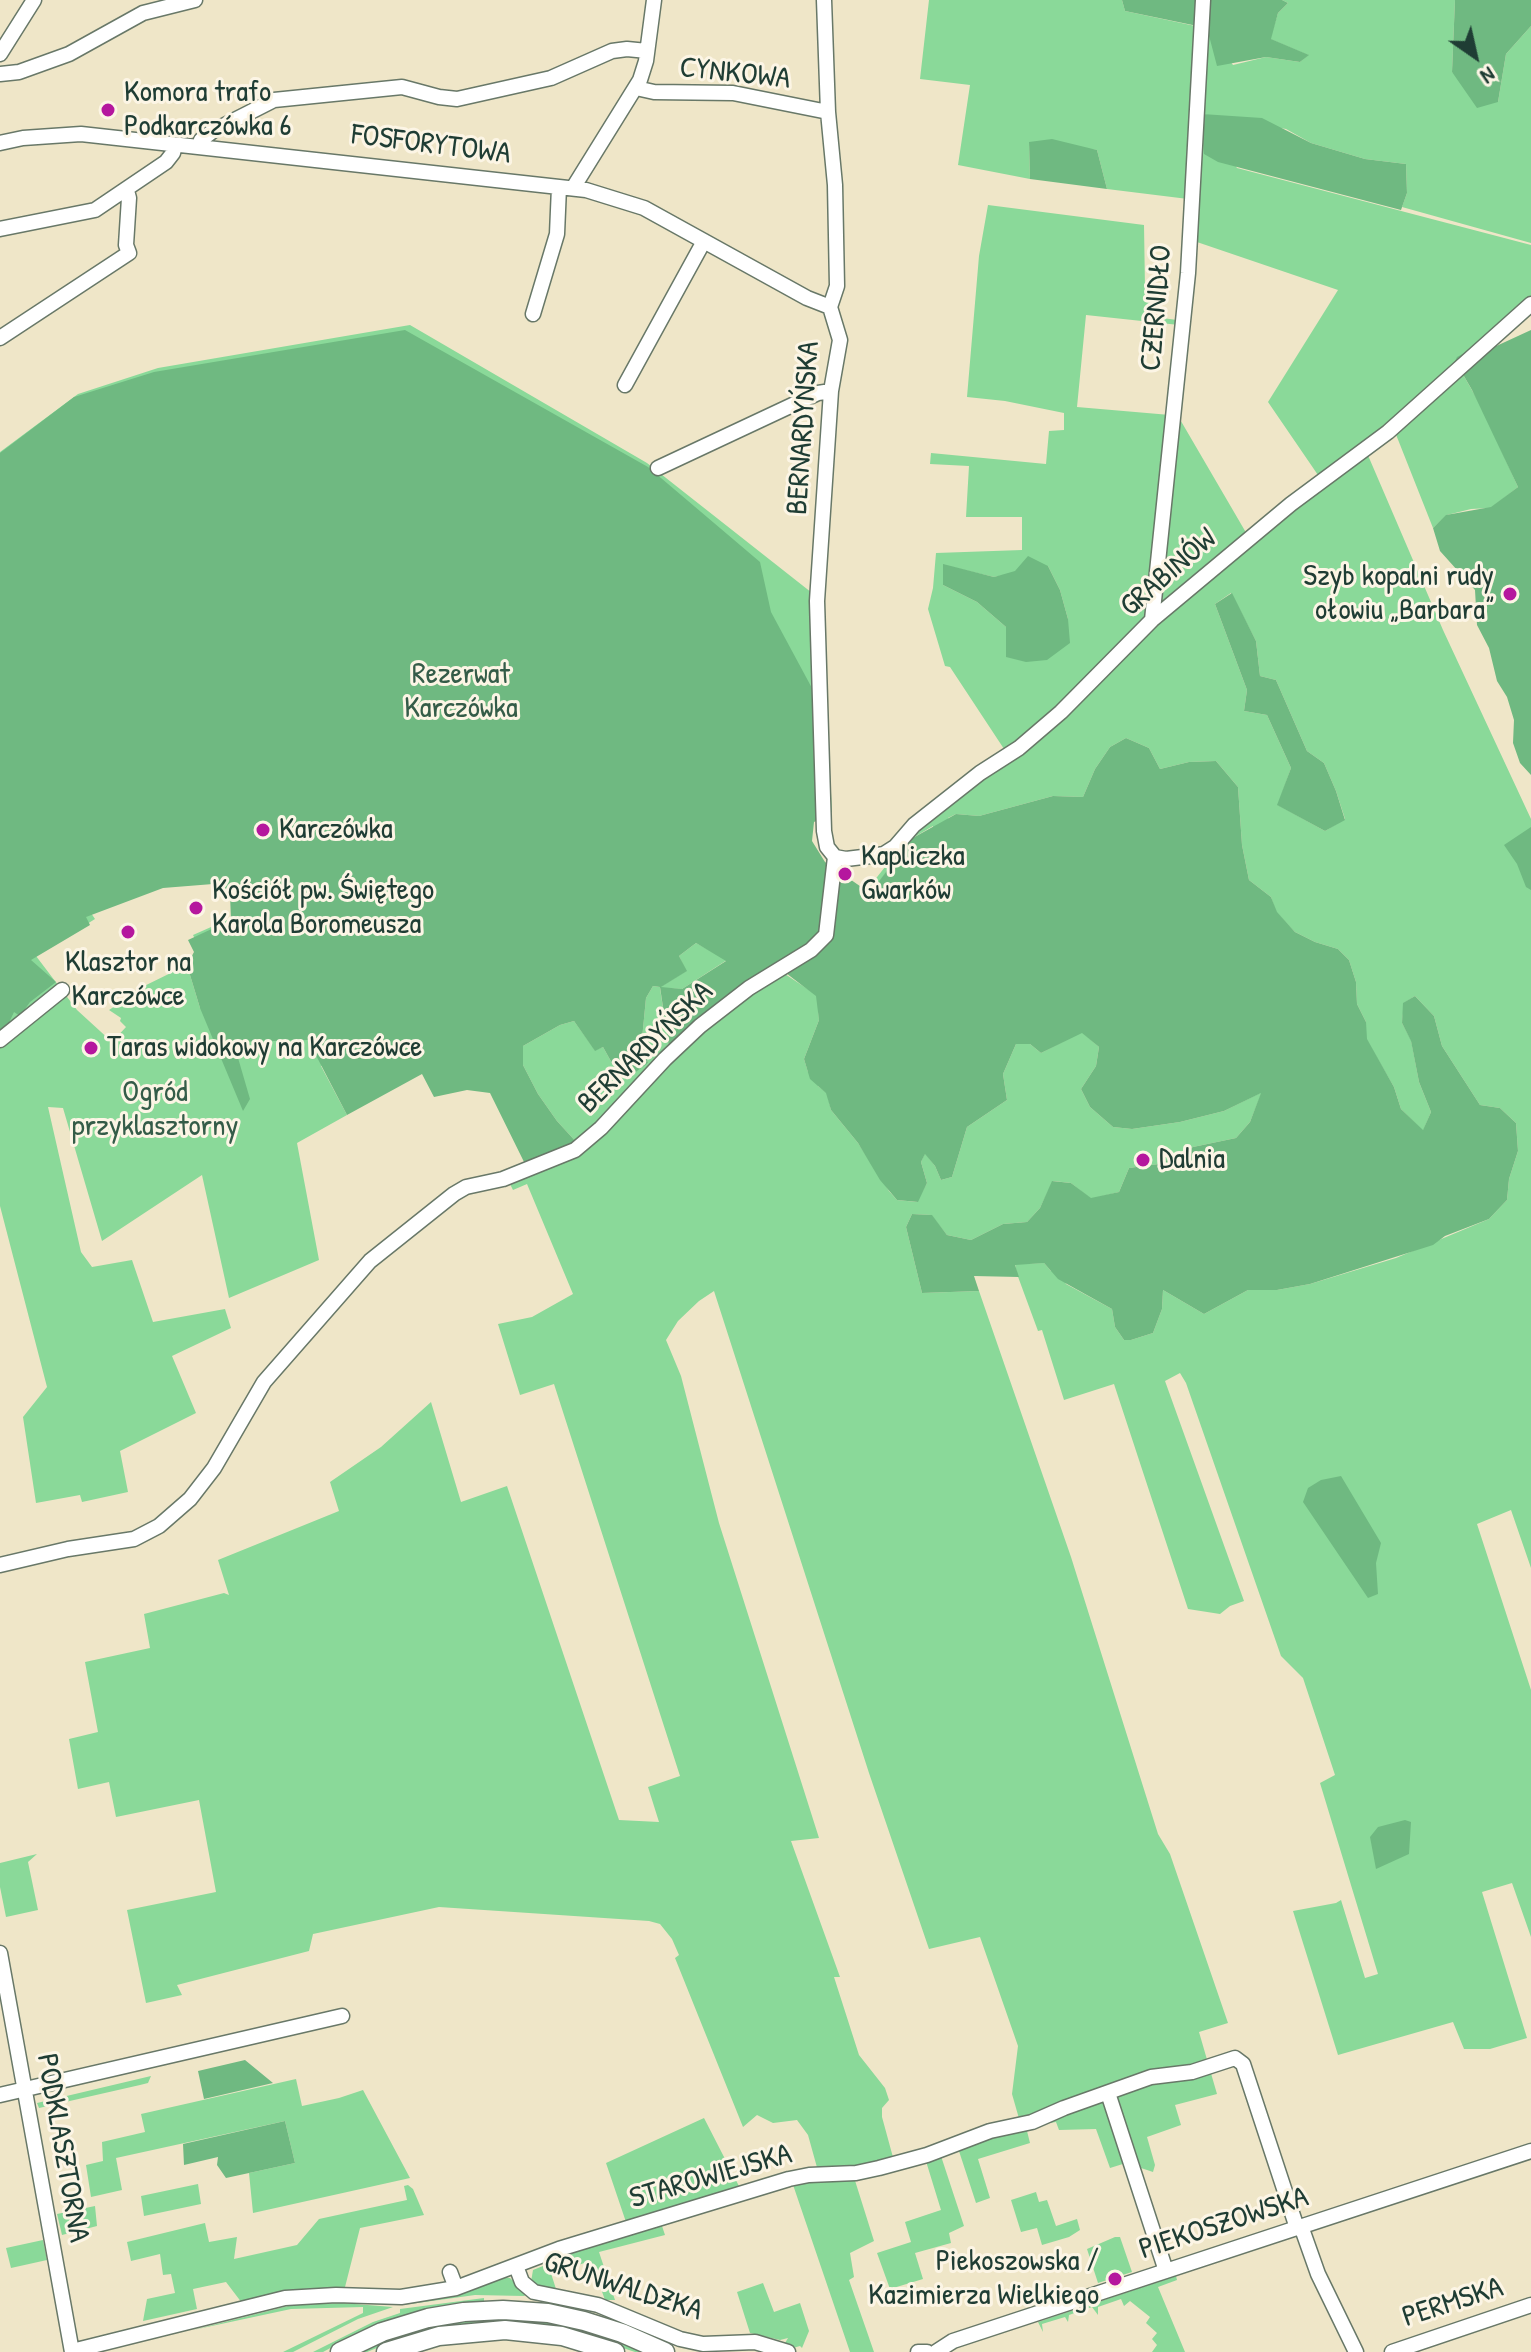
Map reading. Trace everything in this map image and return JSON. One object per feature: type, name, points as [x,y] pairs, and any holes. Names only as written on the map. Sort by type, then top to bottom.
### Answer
[{"type":"main road","name":"GRUNWALDZKA","points":[[340,2352],[382,2332],[428,2318],[503,2310],[548,2313],[584,2321],[665,2352]]},
{"type":"main road","points":[[386,2352],[439,2336],[505,2330],[562,2336],[615,2352]]},
{"type":"street","points":[[0,54],[34,0]]},
{"type":"street","points":[[0,74],[19,72],[69,54],[152,9],[195,0]]},
{"type":"street","points":[[533,314],[557,234],[566,187],[636,88],[647,51],[654,0]]},
{"type":"street","name":"BERNARDYŃSKA","points":[[0,1565],[68,1549],[134,1539],[170,1518],[190,1499],[214,1468],[269,1375],[370,1261],[466,1187],[503,1179],[575,1150],[601,1128],[700,1026],[749,988],[811,950],[826,935],[835,857],[827,847],[824,831],[817,628],[831,391],[840,340],[830,307],[837,286],[835,185],[828,112],[824,0]]},
{"type":"street","name":"CZERNIDŁO","points":[[1152,620],[1188,273],[1203,0]]},
{"type":"street","points":[[199,147],[201,140],[213,131],[274,100],[392,87],[412,88],[457,99],[551,78],[612,51],[647,51]]},
{"type":"street","name":"CYNKOWA","points":[[636,88],[654,92],[733,93],[828,112]]},
{"type":"street","name":"FOSFORYTOWA","points":[[0,143],[23,138],[81,134],[601,193],[638,205],[807,298],[830,307]]},
{"type":"street","points":[[0,229],[91,212],[127,191],[171,158],[175,145]]},
{"type":"street","points":[[0,338],[129,253],[126,245],[127,191]]},
{"type":"street","points":[[625,385],[704,241]]},
{"type":"street","name":"GRABINÓW","points":[[835,857],[846,859],[884,854],[895,847],[914,825],[980,773],[1019,748],[1063,710],[1152,620],[1291,504],[1388,432],[1531,304]]},
{"type":"street","points":[[658,468],[818,393],[831,391]]},
{"type":"street","points":[[0,1040],[62,990]]},
{"type":"street","name":"PODKLASZTORNA","points":[[0,1953],[72,2352]]},
{"type":"street","points":[[0,2095],[342,2016]]},
{"type":"street","name":"STAROWIEJSKA","points":[[72,2352],[285,2298],[336,2295],[407,2297],[456,2288],[559,2249],[789,2179],[856,2173],[927,2155],[966,2139],[1032,2122],[1151,2077],[1186,2073],[1235,2058],[1243,2064],[1297,2226]]},
{"type":"street","points":[[1108,2093],[1166,2271]]},
{"type":"street","name":"PIEKOSZOWSKA","points":[[936,2352],[953,2341],[1531,2151]]},
{"type":"street","points":[[1297,2226],[1356,2352]]},
{"type":"street","name":"GRUNWALDZKA","points":[[516,2266],[522,2282],[534,2292],[598,2305],[694,2343],[763,2343],[788,2352]]},
{"type":"street","points":[[450,2272],[456,2288]]},
{"type":"street","name":"PERMSKA","points":[[1392,2352],[1531,2305]]},
{"type":"street","points":[[918,2352],[927,2352]]},
{"type":"green space","points":[[929,0],[1122,0],[1125,11],[1200,27],[1188,199],[1107,189],[1097,150],[1029,142],[1030,179],[958,165],[970,85],[920,79]]},
{"type":"green space","points":[[1122,0],[1282,0],[1288,3],[1278,13],[1271,39],[1309,55],[1300,62],[1266,57],[1217,66],[1207,28],[1125,11]]},
{"type":"green space","points":[[1282,0],[1455,0],[1452,72],[1498,102],[1506,54],[1531,26],[1531,243],[1402,207],[1407,193],[1406,164],[1365,159],[1311,143],[1286,129],[1202,114],[1237,168],[1531,245],[1531,301],[1443,378],[1320,478],[1268,402],[1338,290],[1194,241],[1204,27],[1233,65],[1266,57],[1300,62],[1308,55],[1270,39],[1278,13],[1288,3]]},
{"type":"green space","points":[[1455,0],[1531,0],[1531,26],[1506,54],[1498,102],[1477,108],[1452,72]]},
{"type":"green space","points":[[1202,114],[1262,118],[1311,143],[1365,159],[1406,164],[1407,193],[1401,210],[1218,162],[1204,154]]},
{"type":"green space","points":[[1052,139],[1097,150],[1107,189],[1030,179],[1029,142]]},
{"type":"green space","points":[[988,205],[1144,225],[1145,289],[1155,317],[1177,320],[1179,325],[1086,315],[1077,407],[1170,415],[1149,618],[1085,683],[1006,752],[950,667],[945,666],[928,609],[936,553],[1022,550],[1022,517],[966,517],[969,466],[930,464],[931,453],[1046,464],[1049,431],[1064,430],[1064,413],[967,397],[979,256]],"holes":[[[943,565],[994,577],[1048,566],[1060,590],[1068,619],[1006,627],[977,602],[943,585]]]},
{"type":"green space","name":"Rezerwat Karczówka","points":[[410,325],[647,463],[821,600],[832,812],[321,1066],[347,1115],[297,1143],[319,1260],[229,1298],[202,1175],[102,1241],[63,1108],[48,1107],[81,1252],[92,1267],[132,1260],[153,1322],[225,1309],[231,1328],[172,1356],[196,1413],[120,1451],[128,1492],[82,1502],[80,1495],[36,1503],[23,1417],[47,1387],[0,1206],[0,452],[78,394],[158,368]],"holes":[[[218,879],[242,890],[236,916],[193,935],[199,947],[200,1008],[187,965],[132,992],[109,1010],[121,1018],[126,1027],[112,1042],[77,1010],[36,956],[95,919],[91,913],[168,883]]]},
{"type":"green space","name":"Rezerwat Karczówka","points":[[405,330],[648,467],[760,562],[771,612],[813,690],[818,820],[814,822],[812,841],[825,862],[870,893],[911,839],[956,814],[979,816],[1053,796],[1083,797],[1095,769],[1110,747],[1126,738],[1149,748],[1160,769],[1189,762],[1216,761],[1238,787],[1242,845],[1249,880],[1271,897],[1277,912],[1295,932],[1338,949],[1349,960],[1356,982],[1357,1004],[1366,1022],[1367,1039],[1394,1087],[1401,1109],[1423,1130],[1431,1112],[1419,1082],[1411,1041],[1402,1023],[1403,1003],[1415,996],[1434,1016],[1442,1046],[1480,1105],[1500,1108],[1516,1123],[1518,1151],[1509,1179],[1507,1200],[1489,1219],[1445,1236],[1433,1245],[1310,1284],[1277,1290],[1248,1290],[1204,1314],[1163,1290],[1162,1309],[1153,1333],[1131,1340],[1124,1340],[1115,1327],[1112,1309],[1058,1279],[1044,1263],[1015,1265],[1019,1277],[974,1276],[979,1291],[922,1293],[906,1227],[912,1214],[932,1215],[947,1235],[971,1240],[1003,1224],[1027,1222],[1040,1208],[1052,1181],[1071,1183],[1091,1198],[1119,1192],[1129,1168],[1159,1164],[1193,1147],[1236,1138],[1250,1122],[1261,1093],[1224,1111],[1180,1122],[1132,1129],[1113,1127],[1090,1107],[1081,1089],[1096,1066],[1099,1047],[1082,1033],[1041,1053],[1030,1044],[1016,1044],[1003,1074],[1007,1100],[967,1127],[952,1177],[941,1180],[925,1154],[921,1162],[927,1183],[918,1202],[897,1200],[831,1110],[826,1093],[810,1079],[804,1059],[819,1020],[816,996],[782,970],[669,1048],[660,987],[653,986],[646,998],[642,1039],[648,1063],[626,1079],[618,1074],[603,1047],[595,1051],[574,1021],[560,1025],[523,1046],[523,1065],[538,1094],[578,1144],[527,1168],[490,1093],[467,1090],[434,1097],[422,1074],[347,1115],[308,1040],[239,1042],[236,1051],[250,1099],[243,1111],[200,1008],[187,965],[194,952],[188,940],[231,920],[230,895],[213,884],[163,888],[86,917],[90,925],[31,960],[56,982],[30,1002],[20,1016],[14,1012],[0,1042],[0,453],[74,397],[154,372]],"holes":[[[696,943],[726,961],[682,989],[661,987],[687,971],[679,956]]]},
{"type":"green space","points":[[1531,330],[1531,775],[1520,763],[1513,743],[1514,720],[1507,697],[1497,681],[1489,648],[1477,625],[1475,590],[1440,551],[1433,528],[1446,515],[1491,507],[1518,487],[1472,390],[1461,371],[1452,367],[1457,357],[1472,349],[1492,348]]},
{"type":"green space","points":[[1461,371],[1481,406],[1518,487],[1491,508],[1447,515],[1433,528],[1395,432]]},
{"type":"green space","points":[[1178,416],[1248,536],[1158,609]]},
{"type":"green space","points":[[1367,453],[1443,630],[1531,819],[1531,1568],[1511,1510],[1477,1524],[1531,1690],[1531,1937],[1512,1883],[1482,1892],[1527,2038],[1490,2049],[1464,2049],[1453,2022],[1338,2055],[1293,1911],[1341,1900],[1365,1978],[1378,1974],[1320,1783],[1335,1775],[1303,1678],[1281,1656],[1186,1383],[1180,1373],[1165,1381],[1244,1601],[1220,1614],[1188,1609],[1114,1384],[1064,1400],[1042,1330],[1038,1331],[1017,1274],[1015,1264],[1044,1263],[1051,1271],[1059,1270],[1066,1284],[1112,1309],[1115,1327],[1124,1340],[1131,1340],[1153,1333],[1162,1309],[1163,1290],[1204,1314],[1248,1290],[1277,1290],[1310,1284],[1396,1258],[1489,1219],[1507,1200],[1509,1179],[1518,1151],[1516,1123],[1500,1108],[1480,1105],[1442,1046],[1434,1016],[1415,996],[1404,1003],[1402,1023],[1411,1040],[1419,1082],[1431,1112],[1423,1131],[1401,1109],[1394,1087],[1366,1039],[1366,1022],[1357,1004],[1356,982],[1349,960],[1338,949],[1295,932],[1276,912],[1271,897],[1249,880],[1242,845],[1238,787],[1216,761],[1189,762],[1160,769],[1149,748],[1126,738],[1110,747],[1095,769],[1083,797],[1053,796],[979,816],[956,814],[948,818],[947,893],[940,968],[908,997],[921,1037],[886,1049],[868,1040],[818,1086],[827,1093],[831,1110],[858,1143],[889,1191],[897,1200],[917,1202],[927,1183],[921,1162],[925,1153],[941,1180],[952,1177],[967,1127],[1007,1100],[1003,1074],[1016,1044],[1030,1044],[1041,1053],[1082,1032],[1099,1047],[1096,1066],[1081,1089],[1090,1107],[1113,1127],[1132,1129],[1180,1122],[1224,1111],[1262,1092],[1250,1122],[1236,1138],[1193,1147],[1159,1164],[1129,1168],[1119,1192],[1091,1199],[1071,1183],[1053,1181],[1040,1208],[1027,1222],[1003,1224],[971,1240],[947,1235],[931,1215],[912,1214],[906,1227],[922,1293],[979,1291],[1071,1557],[1158,1834],[1170,1854],[1228,2023],[1199,2032],[1217,2094],[1175,2105],[1181,2125],[1147,2137],[1155,2165],[1153,2172],[1126,2163],[1110,2168],[1096,2129],[1059,2130],[1056,2122],[1026,2127],[1030,2143],[978,2159],[990,2198],[976,2203],[957,2145],[1024,2127],[1012,2094],[1018,2046],[980,1937],[929,1949],[714,1291],[678,1321],[666,1340],[681,1376],[719,1523],[819,1838],[791,1841],[840,1977],[834,1977],[859,2055],[885,2088],[889,2100],[882,2108],[882,2117],[894,2161],[852,2171],[874,2241],[850,2253],[854,2277],[849,2280],[874,2352],[850,2352],[790,2176],[818,2171],[808,2135],[797,2120],[773,2123],[757,2115],[743,2127],[675,1958],[679,1955],[660,1924],[439,1907],[313,1934],[309,1951],[177,1985],[182,1995],[146,2003],[127,1910],[216,1892],[199,1800],[116,1817],[109,1782],[78,1789],[69,1739],[98,1732],[85,1662],[150,1648],[144,1614],[224,1593],[229,1595],[218,1560],[339,1511],[330,1482],[381,1447],[431,1402],[461,1502],[507,1486],[619,1820],[659,1822],[648,1787],[680,1776],[554,1384],[520,1395],[498,1324],[532,1317],[573,1294],[527,1184],[513,1190],[510,1184],[590,1143],[700,1033],[758,985],[783,970],[812,992],[858,947],[851,881],[862,888],[869,954],[818,1007],[819,1020],[804,1059],[808,1072],[870,1012],[862,984],[874,975],[893,989],[923,962],[933,826],[911,839],[870,894],[866,891],[915,829],[980,778],[1020,752],[1065,712],[1159,618],[1300,503]],"holes":[[[1231,593],[1256,641],[1260,676],[1276,680],[1307,751],[1324,763],[1336,791],[1345,819],[1325,831],[1278,805],[1291,768],[1267,715],[1244,711],[1247,690],[1215,604]]]},
{"type":"green space","points":[[1028,556],[1048,566],[1060,590],[1068,619],[1070,643],[1047,660],[1026,662],[1006,657],[1006,627],[977,602],[943,585],[943,564],[994,577],[1015,571]]},
{"type":"green space","points":[[1232,593],[1256,641],[1260,676],[1276,680],[1307,751],[1324,763],[1336,791],[1345,820],[1325,831],[1277,805],[1291,768],[1267,715],[1244,711],[1247,690],[1215,604]]},
{"type":"green space","points":[[1531,827],[1531,890],[1526,887],[1517,864],[1504,845]]},
{"type":"green space","points":[[696,943],[727,960],[682,989],[660,988],[669,1048],[578,1144],[538,1094],[523,1065],[523,1046],[560,1025],[574,1021],[595,1050],[603,1047],[618,1074],[648,1063],[642,1039],[646,998],[653,986],[660,987],[686,971],[679,956]]},
{"type":"green space","points":[[1341,1476],[1381,1543],[1376,1563],[1378,1594],[1368,1598],[1303,1502],[1308,1488],[1321,1480]]},
{"type":"green space","points":[[1405,1820],[1411,1822],[1409,1854],[1376,1869],[1370,1837],[1378,1827]]},
{"type":"green space","points":[[37,1854],[28,1862],[38,1910],[6,1917],[0,1887],[0,1863]]},
{"type":"green space","points":[[245,2060],[273,2083],[204,2099],[198,2071]]},
{"type":"green space","points":[[151,2076],[148,2083],[140,2085],[39,2108],[37,2103]]},
{"type":"green space","points":[[296,2079],[302,2106],[363,2090],[410,2178],[253,2213],[249,2173],[295,2163],[285,2121],[116,2158],[122,2190],[91,2197],[86,2165],[103,2161],[102,2142],[145,2132],[141,2114]]},
{"type":"green space","points":[[704,2118],[742,2192],[627,2225],[606,2163]]},
{"type":"green space","points":[[285,2121],[295,2163],[226,2178],[217,2165],[218,2157],[184,2165],[183,2144]]},
{"type":"green space","points":[[940,2153],[964,2226],[949,2233],[951,2243],[915,2253],[923,2279],[890,2289],[877,2253],[911,2242],[905,2222],[941,2210],[925,2158]]},
{"type":"green space","points":[[198,2184],[201,2204],[144,2216],[141,2196]]},
{"type":"green space","points":[[404,2186],[413,2189],[424,2215],[360,2228],[344,2291],[242,2303],[226,2282],[193,2289],[197,2309],[143,2321],[147,2299],[175,2293],[171,2274],[163,2275],[160,2254],[131,2261],[127,2242],[205,2223],[209,2242],[237,2237],[234,2259],[297,2245],[319,2219],[407,2200]]},
{"type":"green space","points":[[1036,2192],[1039,2202],[1047,2200],[1056,2226],[1077,2219],[1080,2230],[1069,2237],[1042,2245],[1037,2228],[1021,2232],[1011,2200]]},
{"type":"green space","points":[[95,2206],[97,2226],[62,2235],[57,2214]]},
{"type":"green space","points":[[661,2223],[665,2235],[599,2252],[615,2300],[605,2300],[591,2261],[562,2270],[557,2257]]},
{"type":"green space","points":[[1120,2237],[1132,2272],[1098,2283],[1087,2249]]},
{"type":"green space","points":[[43,2240],[47,2260],[11,2268],[6,2248]]},
{"type":"green space","points":[[548,2264],[556,2289],[531,2282],[533,2270]]},
{"type":"green space","points":[[1176,2276],[1177,2280],[1158,2287],[1185,2352],[1152,2352],[1157,2345],[1152,2339],[1157,2333],[1146,2323],[1150,2317],[1130,2301],[1124,2306],[1121,2299],[1098,2307],[1098,2315],[1092,2307],[1069,2315],[1068,2322],[1065,2317],[1042,2324],[1043,2332],[1038,2322]]},
{"type":"green space","points":[[503,2277],[510,2278],[527,2294],[475,2295],[403,2305],[402,2301]]},
{"type":"green space","points":[[763,2283],[774,2312],[800,2303],[809,2331],[802,2348],[793,2348],[785,2343],[788,2338],[780,2340],[750,2333],[737,2292]]},
{"type":"green space","points":[[484,2298],[484,2302],[417,2312],[347,2339],[323,2352],[313,2352],[373,2322],[400,2313],[400,2309]]},
{"type":"green space","points":[[342,2303],[393,2307],[358,2319],[293,2352],[283,2352],[363,2313],[363,2307],[291,2309],[193,2330],[292,2305]]},
{"type":"green space","points":[[522,2318],[559,2323],[608,2336],[646,2352],[635,2352],[569,2330],[507,2322],[443,2327],[367,2352],[356,2352],[408,2331],[468,2319]]},
{"type":"place","name":"Komora trafo Podkarczówka 6","points":[[108,110]]},
{"type":"place","name":"Szyb kopalni rudy ołowiu „Barbara”","points":[[1510,594]]},
{"type":"place","name":"Karczówka","points":[[263,830]]},
{"type":"place","name":"Kapliczka Gwarków","points":[[845,874]]},
{"type":"place","name":"Kościół pw. Świętego Karola Boromeusza","points":[[196,908]]},
{"type":"place","name":"Klasztor na Karczówce","points":[[128,932]]},
{"type":"place","name":"Taras widokowy na Karczówce","points":[[91,1048]]},
{"type":"place","name":"Dalnia","points":[[1143,1160]]},
{"type":"place","name":"Piekoszowska / Kazimierza Wielkiego","points":[[1115,2279]]},
{"type":"park label","name":"Ogród przyklasztorny","points":[[155,1110]]}]
